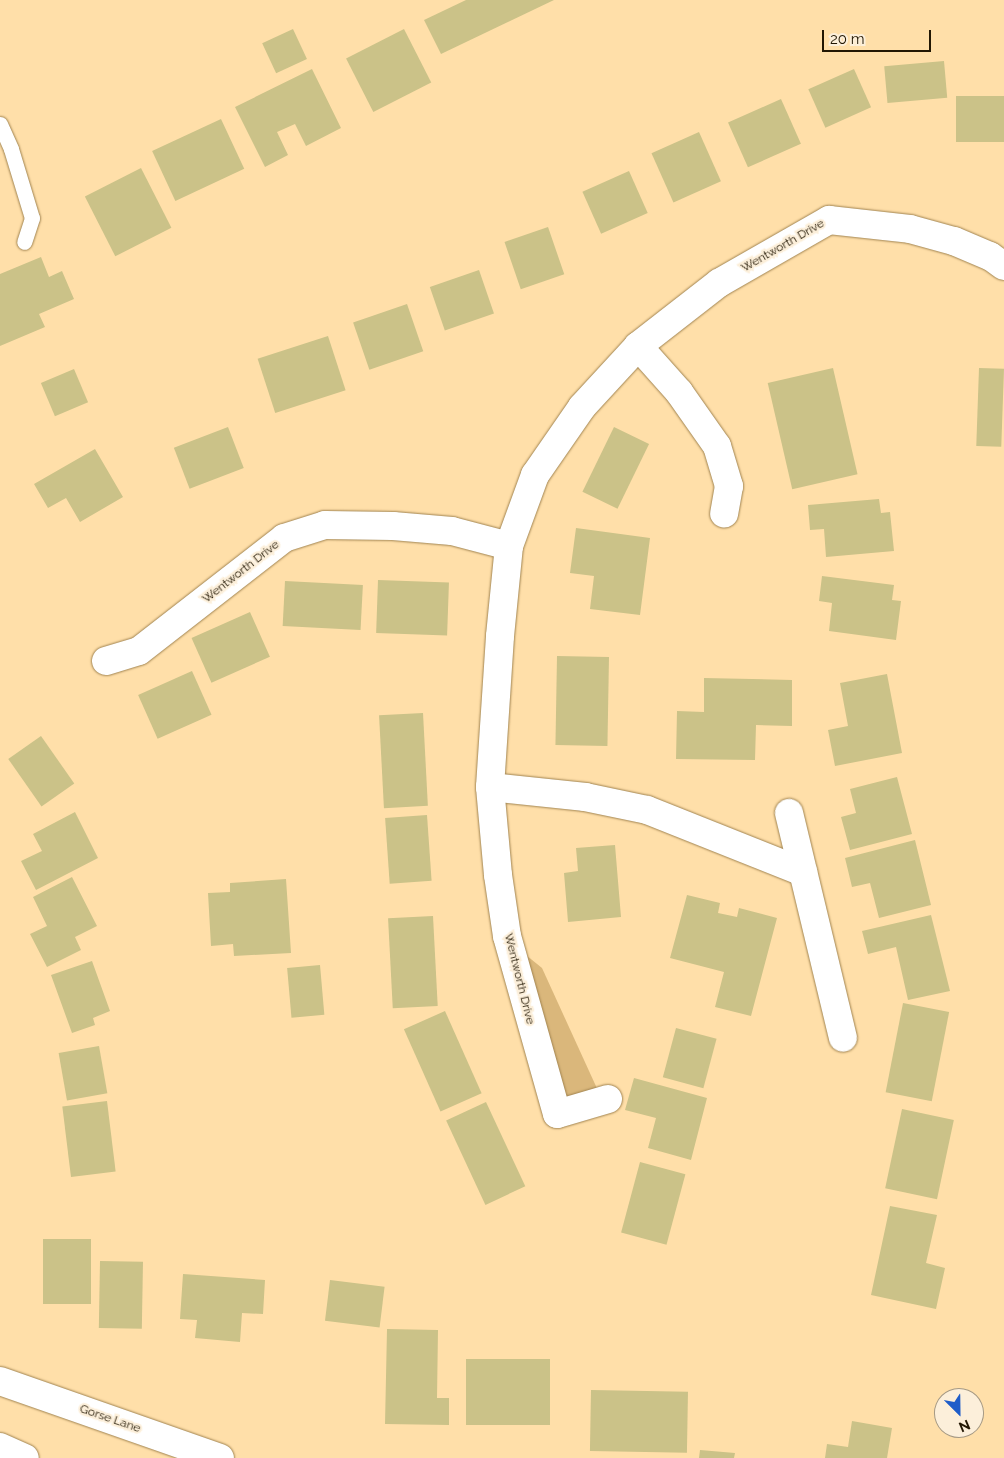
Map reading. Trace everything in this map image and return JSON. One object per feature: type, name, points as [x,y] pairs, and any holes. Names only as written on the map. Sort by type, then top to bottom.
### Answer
[{"type":"street","name":"Wentworth Drive","points":[[608,1099],[557,1114],[507,936],[490,787],[509,546],[535,475],[582,407],[638,346],[719,283],[829,220],[910,229],[954,241],[990,256],[1004,266]]},
{"type":"street","points":[[638,346],[679,392],[717,446],[730,486],[724,514]]},
{"type":"street","name":"Wentworth Drive","points":[[106,661],[139,652],[284,538],[325,525],[393,526],[452,531],[509,546]]},
{"type":"street","points":[[490,787],[585,798],[647,810],[803,872]]},
{"type":"street","points":[[789,813],[843,1038]]},
{"type":"street","name":"Gorse Lane","points":[[0,1381],[220,1458]]},
{"type":"street","points":[[0,1447],[25,1458]]},
{"type":"lane","points":[[0,124],[11,149],[32,218],[24,242]]},
{"type":"shaded area","points":[[516,947],[542,968],[600,1095],[562,1105]]},
{"type":"building","points":[[466,0],[554,0],[441,54],[424,20]]},
{"type":"building","points":[[293,29],[307,59],[276,73],[262,43]]},
{"type":"building","points":[[404,29],[431,82],[373,112],[346,59]]},
{"type":"building","points":[[944,61],[947,98],[887,103],[884,66]]},
{"type":"building","points":[[312,69],[341,128],[306,146],[295,124],[277,132],[288,155],[265,167],[235,107]]},
{"type":"building","points":[[854,69],[871,107],[825,128],[808,89]]},
{"type":"building","points":[[956,96],[1004,96],[1004,142],[956,142]]},
{"type":"building","points":[[781,99],[801,144],[748,167],[728,123]]},
{"type":"building","points":[[221,119],[244,169],[175,201],[152,151]]},
{"type":"building","points":[[699,132],[721,181],[673,202],[651,153]]},
{"type":"building","points":[[141,168],[171,228],[115,256],[85,197]]},
{"type":"building","points":[[629,171],[648,213],[601,234],[582,192]]},
{"type":"building","points":[[548,227],[564,274],[521,289],[505,242]]},
{"type":"building","points":[[41,257],[49,277],[62,271],[74,299],[39,314],[45,327],[0,346],[0,274]]},
{"type":"building","points":[[479,270],[494,313],[445,330],[430,287]]},
{"type":"building","points":[[407,304],[423,351],[369,370],[353,323]]},
{"type":"building","points":[[328,336],[346,390],[275,413],[258,359]]},
{"type":"building","points":[[833,368],[858,474],[792,489],[768,383]]},
{"type":"building","points":[[979,368],[1004,369],[1001,447],[976,446]]},
{"type":"building","points":[[74,369],[88,402],[55,416],[41,383]]},
{"type":"building","points":[[228,427],[244,468],[190,489],[174,448]]},
{"type":"building","points":[[614,427],[649,444],[617,509],[582,492]]},
{"type":"building","points":[[95,449],[123,497],[80,522],[66,498],[48,508],[34,484]]},
{"type":"building","points":[[879,499],[881,513],[890,512],[894,551],[826,557],[824,529],[810,530],[808,505]]},
{"type":"building","points":[[576,528],[650,538],[640,615],[590,609],[594,576],[570,573]]},
{"type":"building","points":[[822,576],[894,585],[892,600],[901,601],[896,640],[829,631],[832,603],[819,601]]},
{"type":"building","points":[[378,580],[449,582],[447,635],[376,633]]},
{"type":"building","points":[[285,581],[363,585],[361,630],[283,626]]},
{"type":"building","points":[[250,612],[270,657],[211,683],[192,638]]},
{"type":"building","points":[[557,656],[609,657],[607,746],[555,745]]},
{"type":"building","points":[[192,671],[212,715],[158,739],[138,695]]},
{"type":"building","points":[[887,674],[902,753],[835,766],[828,730],[848,726],[840,683]]},
{"type":"building","points":[[704,678],[792,680],[792,726],[756,725],[755,760],[676,759],[677,711],[704,712]]},
{"type":"building","points":[[423,713],[428,806],[384,808],[379,715]]},
{"type":"building","points":[[41,736],[74,784],[42,806],[8,759]]},
{"type":"building","points":[[897,777],[912,834],[850,850],[841,817],[856,813],[850,789]]},
{"type":"building","points":[[75,812],[98,858],[36,890],[21,861],[42,851],[33,834]]},
{"type":"building","points":[[427,815],[432,881],[390,884],[385,818]]},
{"type":"building","points":[[915,840],[931,905],[879,918],[870,883],[852,887],[845,858]]},
{"type":"building","points":[[615,845],[621,917],[568,922],[564,873],[578,871],[576,848]]},
{"type":"building","points":[[72,877],[97,926],[75,937],[81,950],[47,967],[30,934],[47,926],[33,897]]},
{"type":"building","points":[[286,879],[291,953],[234,956],[233,944],[211,946],[208,893],[230,892],[230,883]]},
{"type":"building","points":[[687,895],[720,903],[718,913],[737,917],[739,908],[777,918],[751,1016],[715,1007],[724,972],[670,958]]},
{"type":"building","points":[[931,915],[950,991],[908,1000],[896,947],[868,954],[862,931]]},
{"type":"building","points":[[433,916],[438,1006],[393,1008],[388,918]]},
{"type":"building","points":[[92,961],[110,1011],[93,1018],[95,1025],[72,1033],[51,975]]},
{"type":"building","points":[[320,965],[324,1015],[291,1018],[287,968]]},
{"type":"building","points":[[903,1003],[949,1012],[932,1101],[886,1092]]},
{"type":"building","points":[[445,1011],[482,1093],[440,1112],[404,1029]]},
{"type":"building","points":[[676,1028],[717,1039],[703,1088],[663,1077]]},
{"type":"building","points":[[99,1046],[107,1093],[67,1100],[59,1053]]},
{"type":"building","points":[[634,1078],[707,1098],[691,1160],[648,1148],[656,1118],[625,1110]]},
{"type":"building","points":[[107,1101],[116,1171],[71,1177],[62,1106]]},
{"type":"building","points":[[486,1102],[525,1186],[485,1205],[446,1121]]},
{"type":"building","points":[[902,1109],[954,1120],[937,1199],[885,1188]]},
{"type":"building","points":[[640,1162],[685,1174],[667,1245],[621,1233]]},
{"type":"building","points":[[890,1206],[937,1215],[926,1263],[945,1268],[936,1309],[871,1295]]},
{"type":"building","points":[[43,1239],[91,1239],[91,1304],[43,1304]]},
{"type":"building","points":[[100,1261],[143,1262],[142,1329],[99,1328]]},
{"type":"building","points":[[183,1274],[265,1280],[263,1314],[242,1313],[240,1342],[195,1338],[197,1320],[180,1319]]},
{"type":"building","points":[[330,1280],[385,1287],[380,1327],[325,1321]]},
{"type":"building","points":[[387,1329],[438,1330],[437,1398],[449,1398],[449,1425],[385,1424]]},
{"type":"building","points":[[466,1359],[550,1359],[550,1425],[466,1425]]},
{"type":"building","points":[[591,1390],[688,1392],[687,1453],[590,1451]]},
{"type":"building","points":[[852,1421],[892,1428],[887,1458],[825,1458],[827,1444],[848,1447]]},
{"type":"building","points":[[700,1450],[735,1453],[734,1458],[699,1458]]}]
